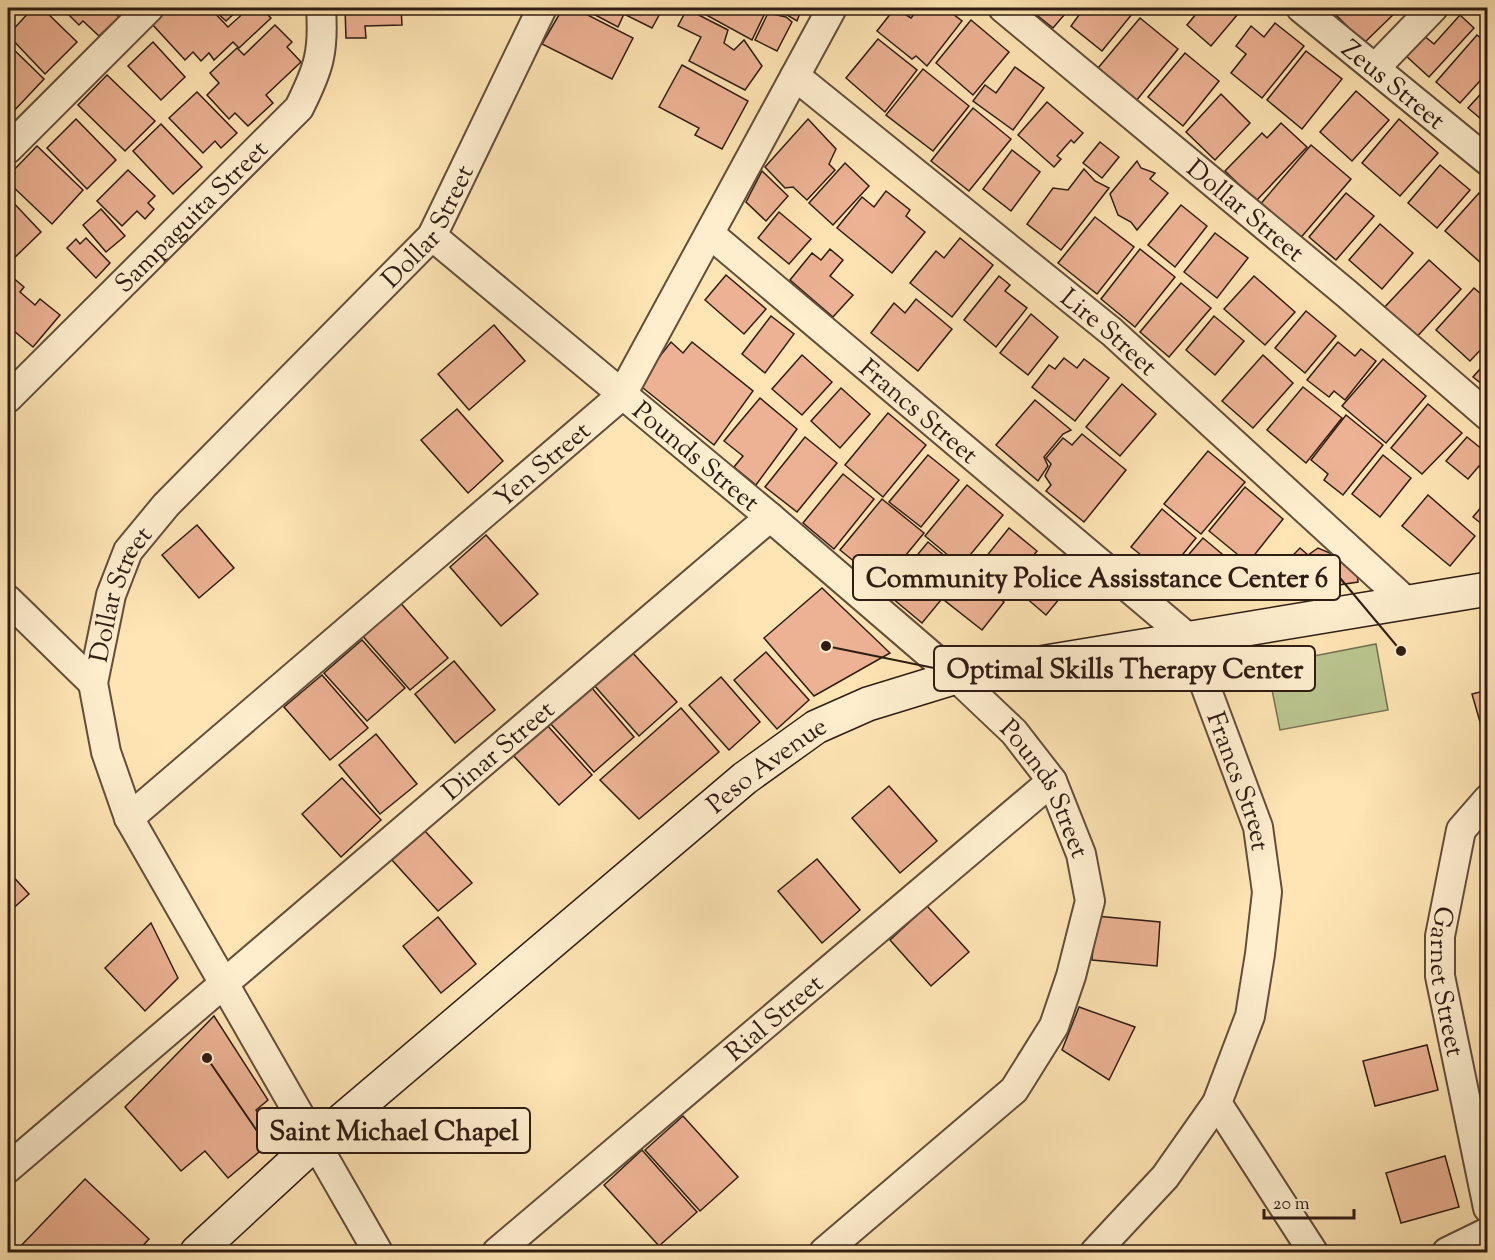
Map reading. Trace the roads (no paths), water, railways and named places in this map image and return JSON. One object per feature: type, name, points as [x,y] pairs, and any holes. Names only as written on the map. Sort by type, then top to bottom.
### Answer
[{"type":"street","points":[[8,149],[149,8]]},
{"type":"street","name":"Sampaguita Street","points":[[8,398],[299,108],[318,70],[323,33],[321,8]]},
{"type":"street","name":"Dollar Street","points":[[378,1252],[129,818],[106,752],[93,683],[111,595],[128,551],[166,505],[432,236],[542,8]]},
{"type":"street","name":"Yen Street","points":[[129,818],[621,396],[832,8]]},
{"type":"street","name":"Dollar Street","points":[[1003,8],[1347,294],[1488,416]]},
{"type":"street","name":"Zeus Street","points":[[1301,8],[1488,161]]},
{"type":"street","points":[[1376,68],[1433,8]]},
{"type":"street","name":"Lire Street","points":[[795,76],[1112,332],[1409,604]]},
{"type":"street","name":"Francs Street","points":[[710,234],[1187,637],[1258,827],[1268,892],[1250,1016],[1217,1103],[1165,1177],[1095,1252]]},
{"type":"street","name":"Pounds Street","points":[[432,236],[621,396],[770,517],[956,677],[1014,732],[1052,781],[1081,854],[1090,902],[1071,976],[1054,1026],[1014,1090],[824,1252]]},
{"type":"street","name":"Dinar Street","points":[[8,1168],[770,517]]},
{"type":"street","name":"Peso Avenue","points":[[197,1252],[315,1143],[745,778],[816,727],[868,704],[956,677],[1187,637],[1409,604],[1488,589]]},
{"type":"street","points":[[8,600],[93,683]]},
{"type":"street","name":"Rial Street","points":[[498,1252],[1052,781]]},
{"type":"street","name":"Garnet Street","points":[[1488,799],[1461,830],[1440,936],[1440,976],[1488,1208]]},
{"type":"street","points":[[1217,1103],[1313,1252]]},
{"type":"street","points":[[1447,1252],[1488,1232]]},
{"type":"place","name":"Optimal Skills Therapy Center","points":[[826,646]]},
{"type":"place","name":"Community Police Assisstance Center 6","points":[[1401,651]]},
{"type":"place","name":"Saint Michael Chapel","points":[[207,1058]]}]
